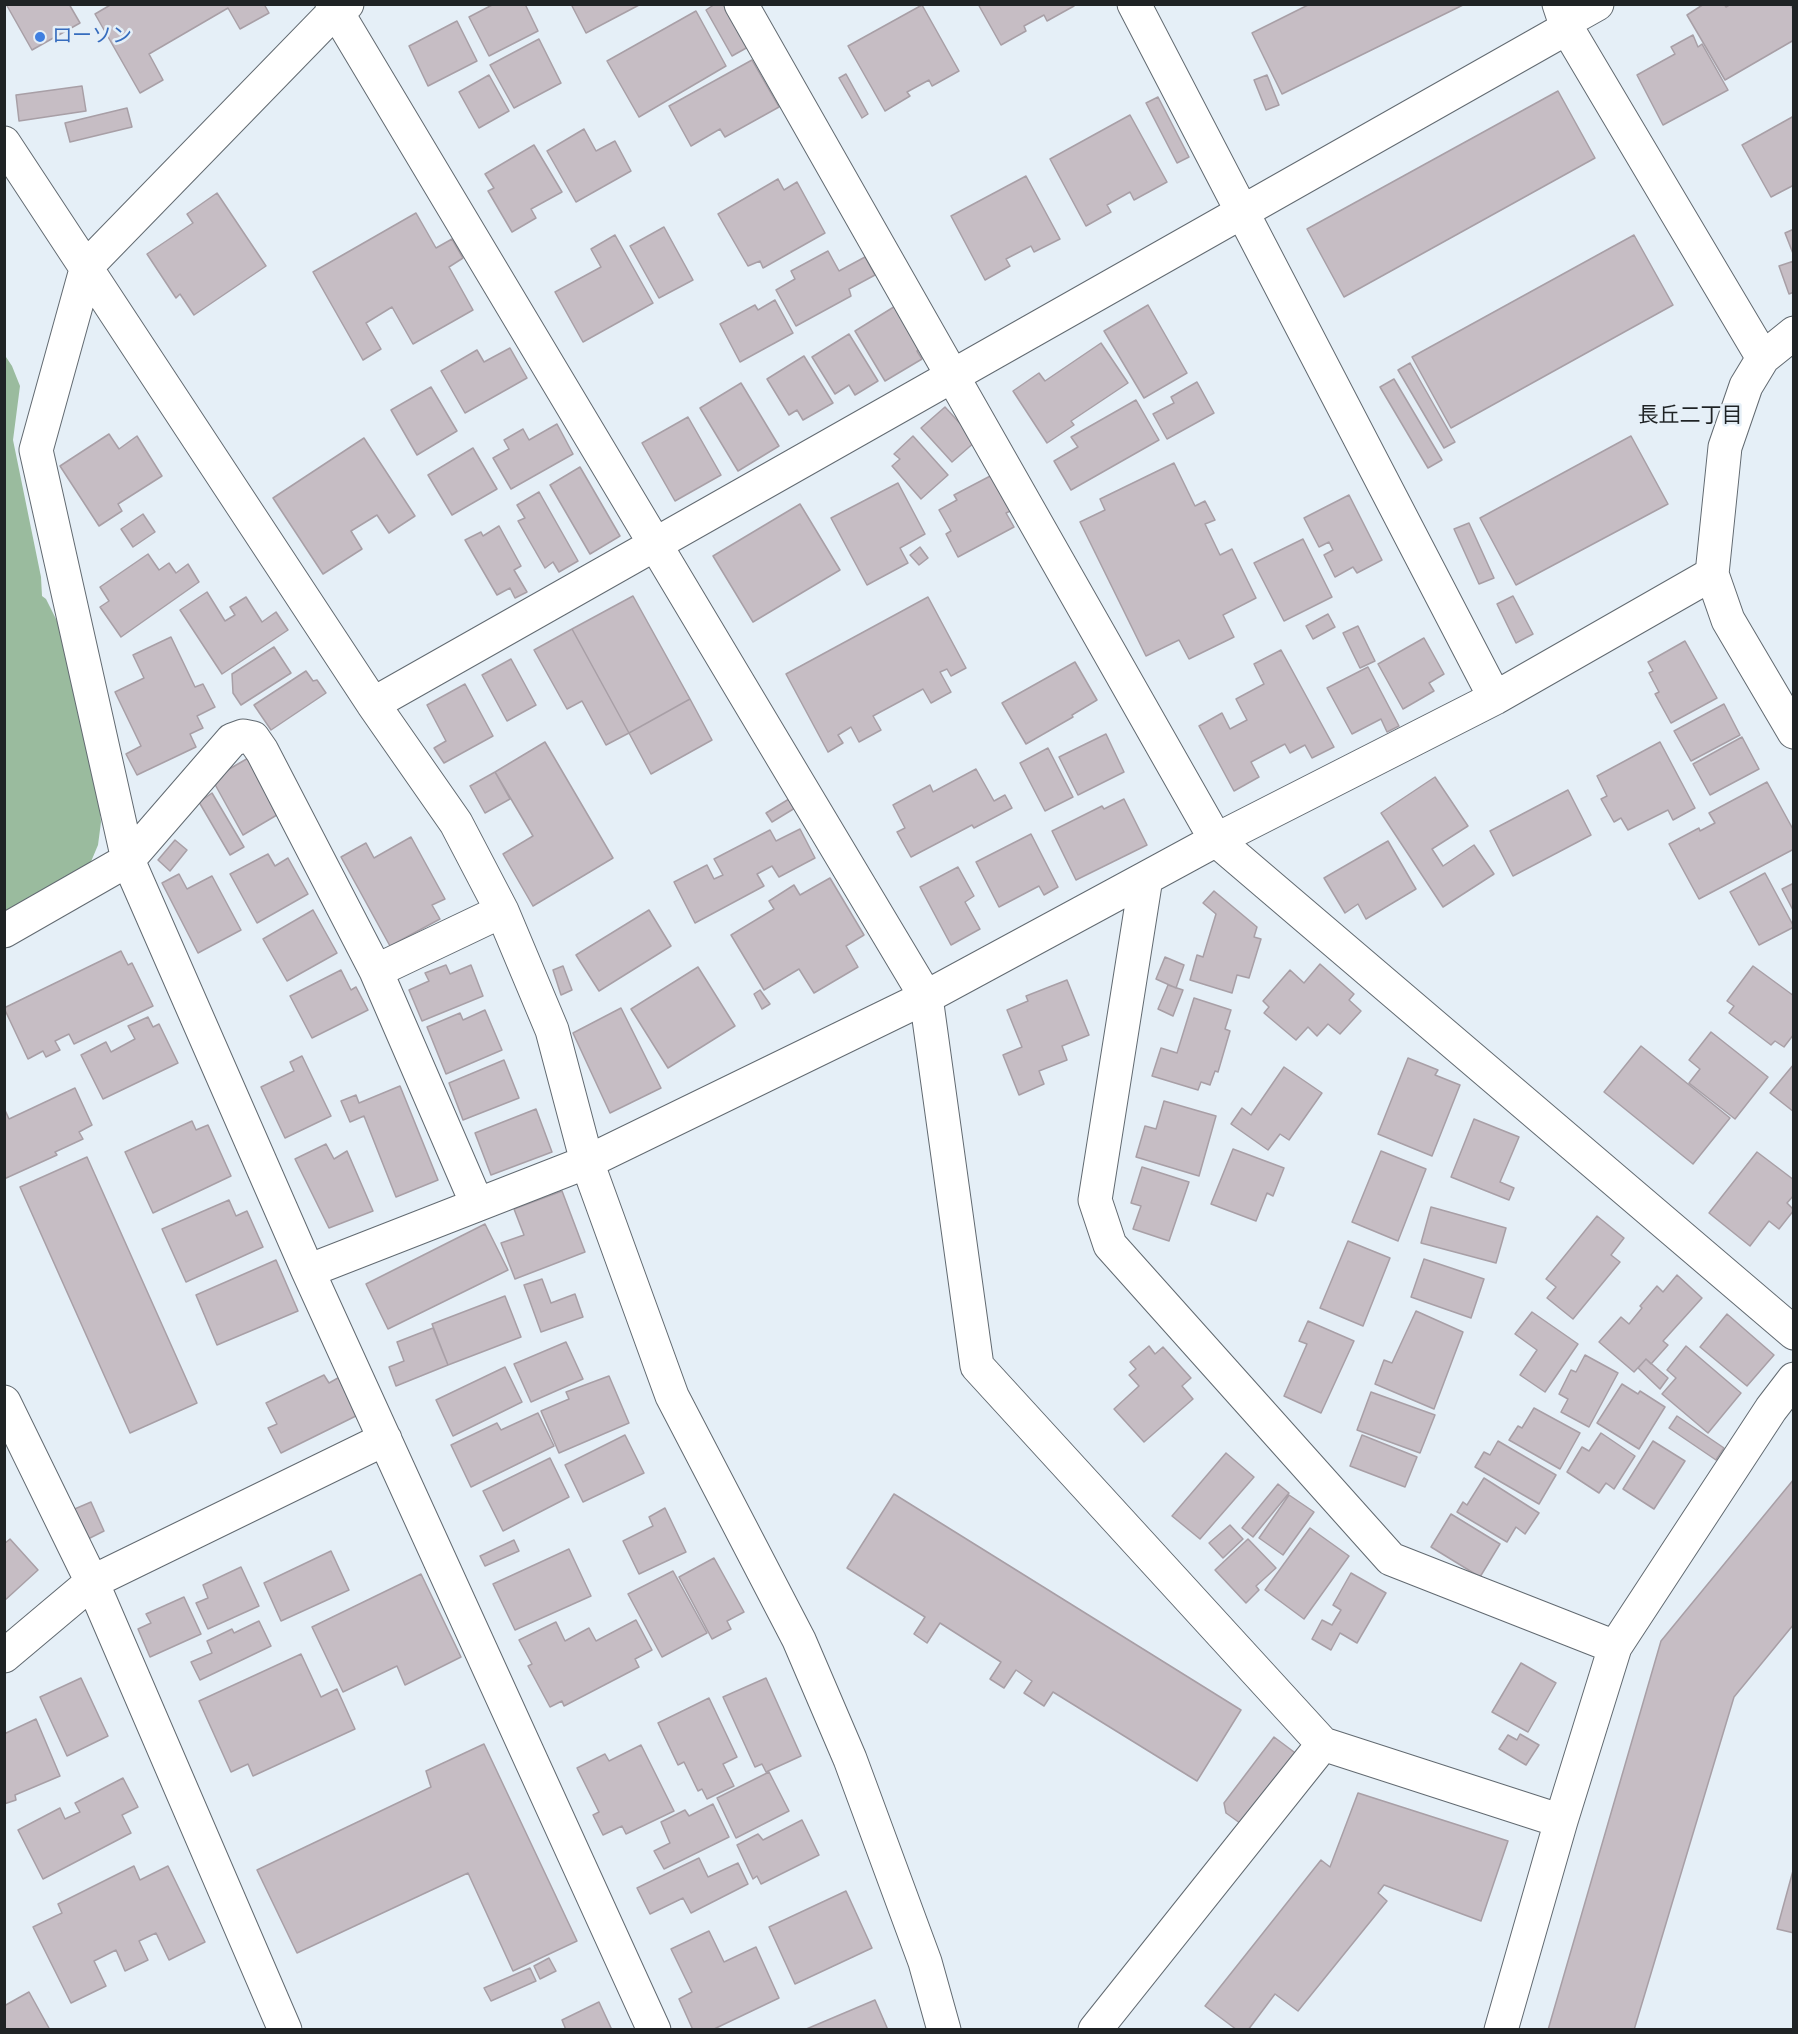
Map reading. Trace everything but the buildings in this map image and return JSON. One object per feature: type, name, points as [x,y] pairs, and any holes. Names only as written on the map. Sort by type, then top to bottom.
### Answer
[{"type":"street","points":[[741,4],[1216,840],[1794,1333]]},
{"type":"street","points":[[1134,4],[1495,698]]},
{"type":"street","points":[[373,704],[1242,213],[1564,18],[1597,4]]},
{"type":"street","points":[[654,2030],[308,1270],[128,860],[36,450],[87,266],[338,7],[655,545],[926,997],[977,1366],[1323,1744],[1561,1821]]},
{"type":"street","points":[[1564,18],[1763,358]]},
{"type":"street","points":[[4,143],[373,704],[456,823],[502,911],[552,1030],[587,1162],[672,1396],[799,1641],[850,1759],[925,1962],[944,2030]]},
{"type":"street","points":[[1794,333],[1763,358],[1746,386],[1725,447],[1712,574],[1728,620],[1794,732]]},
{"type":"street","points":[[308,1270],[587,1162],[926,997],[1216,840],[1495,698],[1712,574]]},
{"type":"street","points":[[4,931],[128,860],[232,740],[243,736],[253,738],[262,751],[376,971],[477,1204]]},
{"type":"street","points":[[1146,878],[1095,1200],[1110,1245],[1390,1559],[1615,1647]]},
{"type":"street","points":[[376,971],[502,911]]},
{"type":"street","points":[[1501,2030],[1561,1821],[1615,1647],[1771,1408],[1794,1379]]},
{"type":"street","points":[[4,1402],[93,1582],[285,2030]]},
{"type":"street","points":[[4,1656],[93,1582],[385,1439]]},
{"type":"street","points":[[1095,2030],[1323,1744]]},
{"type":"green space","points":[[4,354],[20,386],[13,440],[41,577],[42,596],[46,599],[58,623],[99,801],[101,822],[98,845],[90,864],[4,920]]},
{"type":"place","name":"ローソン","points":[[40,37]]},
{"type":"district","name":"長丘二丁目","points":[[1690,416]]}]
